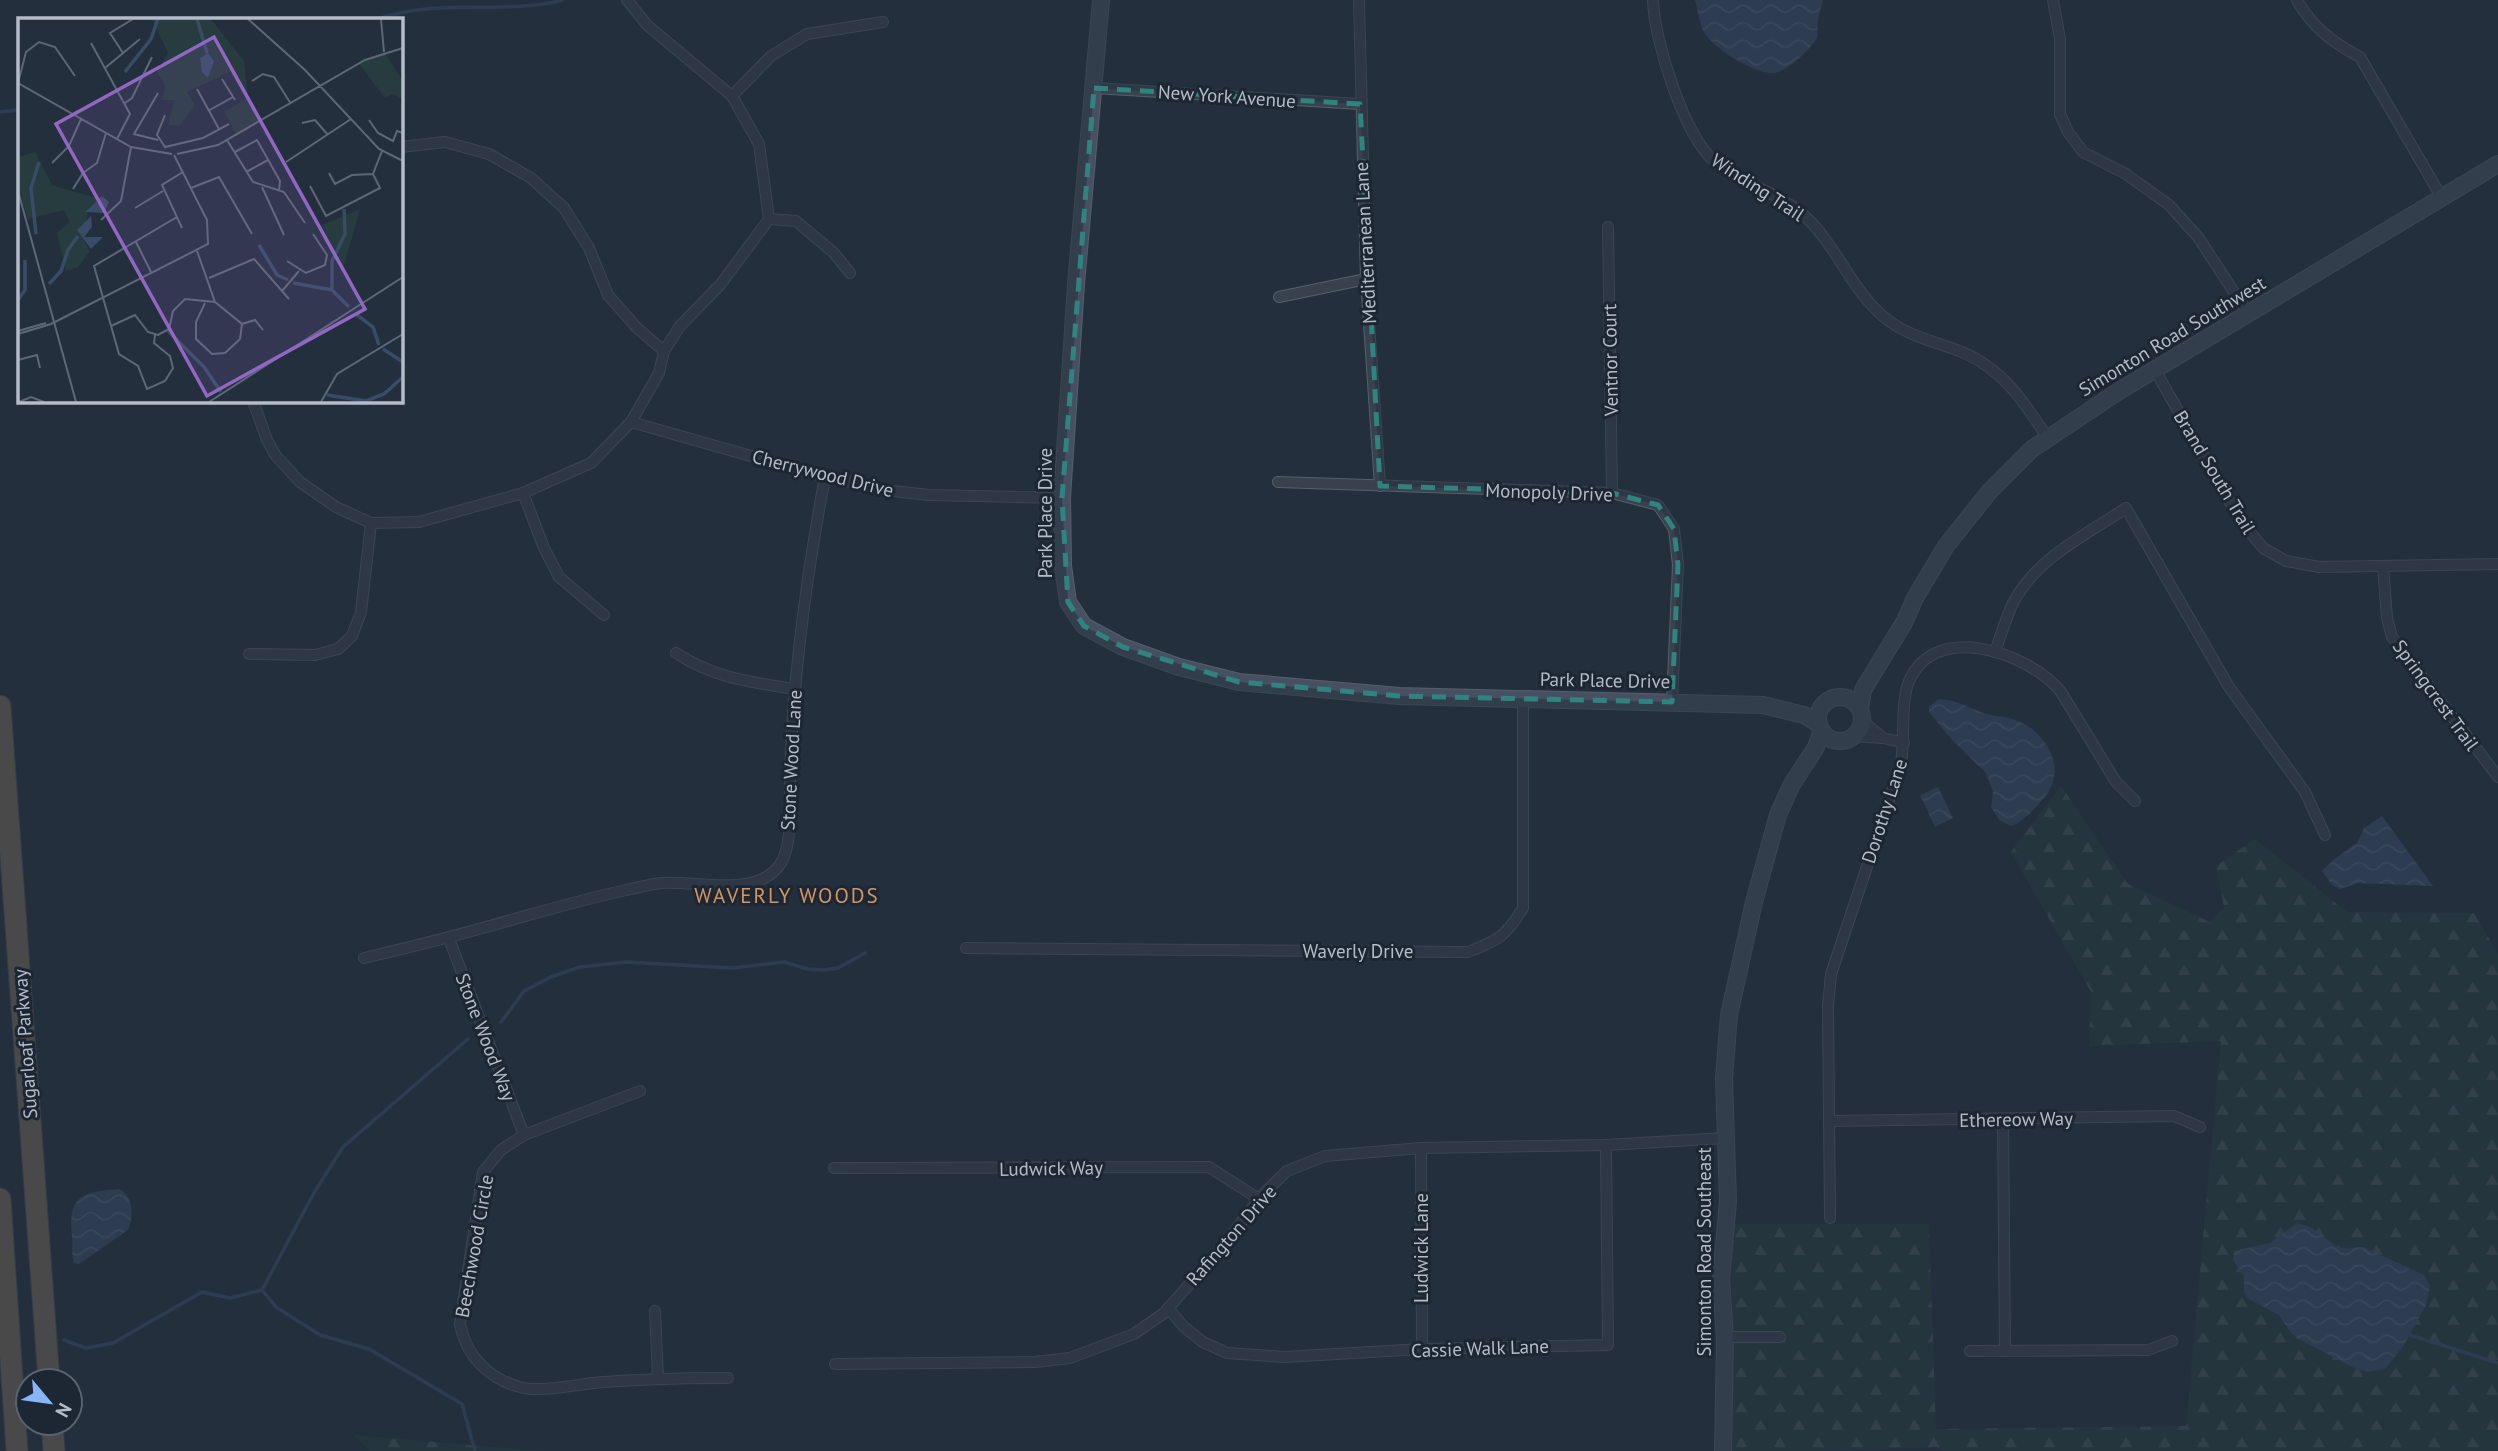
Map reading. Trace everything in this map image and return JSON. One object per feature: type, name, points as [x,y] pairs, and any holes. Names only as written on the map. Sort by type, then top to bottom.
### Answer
[{"type":"highway","name":"Sugarloaf Parkway","points":[[0,706],[48,1367]]},
{"type":"highway","points":[[0,1199],[17,1451]]},
{"type":"street","points":[[253,402],[267,440],[276,456],[300,482],[336,507],[371,523],[419,522],[523,493],[591,463],[631,422],[659,373],[664,351],[680,326],[720,285],[769,219],[759,144],[732,96],[647,25],[627,0]]},
{"type":"street","name":"Park Place Drive","points":[[1101,0],[1076,284],[1062,498],[1063,566],[1068,602],[1084,626],[1123,647],[1179,667],[1239,682],[1399,696],[1762,705],[1804,715],[1820,727]]},
{"type":"street","name":"Mediterranean Lane","points":[[1359,0],[1366,279],[1380,486]]},
{"type":"street","name":"Winding Trail","points":[[1653,0],[1661,54],[1692,129],[1707,153],[1727,169],[1782,200],[1807,218],[1828,241],[1865,299],[1890,322],[1921,338],[1969,355],[2005,379],[2047,438]]},
{"type":"street","points":[[2053,0],[2060,39],[2060,114],[2068,132],[2083,152],[2126,174],[2169,205],[2198,237],[2249,315]]},
{"type":"street","points":[[2297,0],[2316,28],[2341,47],[2360,57],[2442,198]]},
{"type":"street","points":[[732,96],[771,56],[807,34],[883,22]]},
{"type":"street","name":"New York Avenue","points":[[1094,88],[1360,104]]},
{"type":"street","points":[[402,147],[444,142],[489,154],[531,178],[565,208],[589,248],[608,295],[637,327],[664,351]]},
{"type":"street","name":"Simonton Road Southwest","points":[[1861,713],[1863,690],[1946,546],[2015,464],[2047,438],[2155,370],[2498,164]]},
{"type":"street","points":[[769,219],[796,221],[834,253],[850,274]]},
{"type":"street","name":"Ventnor Court","points":[[1608,227],[1612,492]]},
{"type":"street","points":[[1279,297],[1366,279]]},
{"type":"street","name":"Brand South Trail","points":[[2155,370],[2240,520],[2263,548],[2286,561],[2319,567],[2498,564]]},
{"type":"street","name":"Cherrywood Drive","points":[[631,422],[825,477],[884,490],[929,495],[1062,498]]},
{"type":"street","name":"Stone Wood Lane","points":[[364,958],[449,939],[585,899],[662,883],[728,887],[753,881],[779,865],[790,832],[794,689],[810,556],[825,477]]},
{"type":"street","name":"Monopoly Drive","points":[[1278,482],[1612,492],[1658,506],[1674,530],[1678,565],[1672,702]]},
{"type":"street","points":[[523,493],[544,548],[559,577],[604,615]]},
{"type":"street","points":[[1995,653],[2013,603],[2030,579],[2054,555],[2126,508],[2229,687],[2305,792],[2325,835]]},
{"type":"street","points":[[249,654],[315,655],[338,649],[352,636],[361,612],[371,523]]},
{"type":"street","name":"Springcrest Trail","points":[[2382,566],[2387,618],[2392,637],[2498,777]]},
{"type":"street","name":"Simonton Road Southwest","points":[[1842,697],[1856,684],[1899,617],[1915,598]]},
{"type":"street","name":"Dorothy Lane","points":[[1830,1218],[1828,1006],[1831,974],[1900,768],[1908,686],[1923,664],[1935,654],[1954,647],[1988,649],[2034,668],[2052,681],[2116,782],[2135,802]]},
{"type":"street","points":[[676,653],[699,667],[743,681],[794,689]]},
{"type":"street","points":[[1777,826],[1778,815],[1791,786],[1816,747],[1823,705],[1835,698],[1849,699],[1868,726],[1883,738]]},
{"type":"street","name":"Waverly Drive","points":[[966,948],[1468,952],[1494,942],[1510,929],[1522,908],[1523,699]]},
{"type":"street","name":"Park Place Drive","points":[[1762,705],[1775,701],[1823,705]]},
{"type":"street","points":[[1777,826],[1818,761],[1845,738],[1858,731],[1861,713]]},
{"type":"street","points":[[1820,727],[1826,736],[1883,738],[1904,743]]},
{"type":"street","name":"Simonton Road Southeast","points":[[1723,1451],[1725,1337],[1721,1279],[1728,1201],[1725,1054],[1733,993],[1754,902],[1777,826]]},
{"type":"street","name":"Stone Wood Way","points":[[449,939],[524,1135]]},
{"type":"street","name":"Beechwood Circle","points":[[640,1091],[524,1135],[501,1150],[484,1172],[460,1324],[463,1341],[475,1360],[489,1373],[526,1389],[657,1378],[728,1378]]},
{"type":"street","name":"Ethereow Way","points":[[1830,1121],[2174,1116],[2200,1126]]},
{"type":"street","points":[[2003,1119],[2005,1350]]},
{"type":"street","name":"Rafington Drive","points":[[835,1364],[1035,1362],[1070,1358],[1134,1334],[1168,1308],[1224,1245],[1259,1199],[1287,1171],[1325,1156],[1421,1148],[1606,1145],[1726,1139]]},
{"type":"street","name":"Cassie Walk Lane","points":[[1168,1308],[1184,1327],[1203,1342],[1227,1353],[1285,1357],[1422,1349],[1608,1345],[1606,1145]]},
{"type":"street","name":"Ludwick Lane","points":[[1421,1148],[1422,1349]]},
{"type":"street","name":"Ludwick Way","points":[[834,1168],[1209,1167],[1259,1199]]},
{"type":"street","points":[[655,1311],[657,1378]]},
{"type":"street","points":[[1725,1337],[1780,1338]]},
{"type":"street","points":[[1970,1351],[2148,1350],[2172,1342]]},
{"type":"highlighted area","points":[[1094,88],[1360,104],[1380,486],[1612,493],[1658,505],[1674,529],[1678,565],[1672,702],[1399,696],[1239,682],[1123,647],[1084,626],[1068,602],[1062,498]]},
{"type":"green space","points":[[2061,786],[2128,884],[2210,922],[2224,907],[2216,866],[2255,839],[2347,912],[2474,913],[2498,954],[2498,1451],[1945,1451],[1935,1447],[1729,1451],[1729,1268],[1733,1224],[1929,1224],[1936,1429],[2186,1426],[2221,1041],[2089,1046],[2091,992],[2011,852]]},
{"type":"green space","points":[[354,1435],[539,1451],[370,1451]]},
{"type":"water","points":[[1695,0],[1823,0],[1817,38],[1798,59],[1775,73],[1746,65],[1716,45],[1702,28]]},
{"type":"water","points":[[1938,699],[2016,720],[2027,726],[2045,743],[2054,764],[2051,787],[2030,814],[2021,821],[2012,826],[2000,821],[1991,807],[1993,792],[1986,773],[1953,741],[1929,712],[1929,707]]},
{"type":"water","points":[[1938,787],[1953,818],[1935,827],[1920,795]]},
{"type":"water","points":[[2382,816],[2433,886],[2358,883],[2340,889],[2332,885],[2322,871],[2357,843],[2364,828]]},
{"type":"water","points":[[120,1189],[132,1208],[128,1230],[79,1264],[74,1263],[71,1222],[75,1203],[88,1194]]},
{"type":"water","points":[[2297,1223],[2312,1228],[2337,1247],[2363,1247],[2424,1275],[2430,1286],[2426,1305],[2404,1345],[2385,1369],[2368,1372],[2352,1367],[2298,1339],[2279,1315],[2247,1298],[2244,1292],[2244,1277],[2233,1260],[2234,1251],[2270,1243]]},
{"type":"waterway","points":[[382,18],[432,8],[524,6],[562,0]]},
{"type":"waterway","points":[[0,112],[18,110]]},
{"type":"waterway","points":[[501,1022],[524,991],[551,977],[580,967],[626,962],[732,968],[784,962],[823,970],[838,968],[865,953]]},
{"type":"waterway","points":[[262,1290],[315,1191],[343,1147],[468,1039]]},
{"type":"waterway","points":[[64,1340],[86,1348],[113,1343],[202,1292],[230,1298],[262,1290],[276,1307],[320,1335],[369,1349],[462,1404],[475,1451]]},
{"type":"waterway","points":[[2410,1335],[2498,1363]]},
{"type":"district","name":"WAVERLY WOODS","points":[[787,896]]}]
